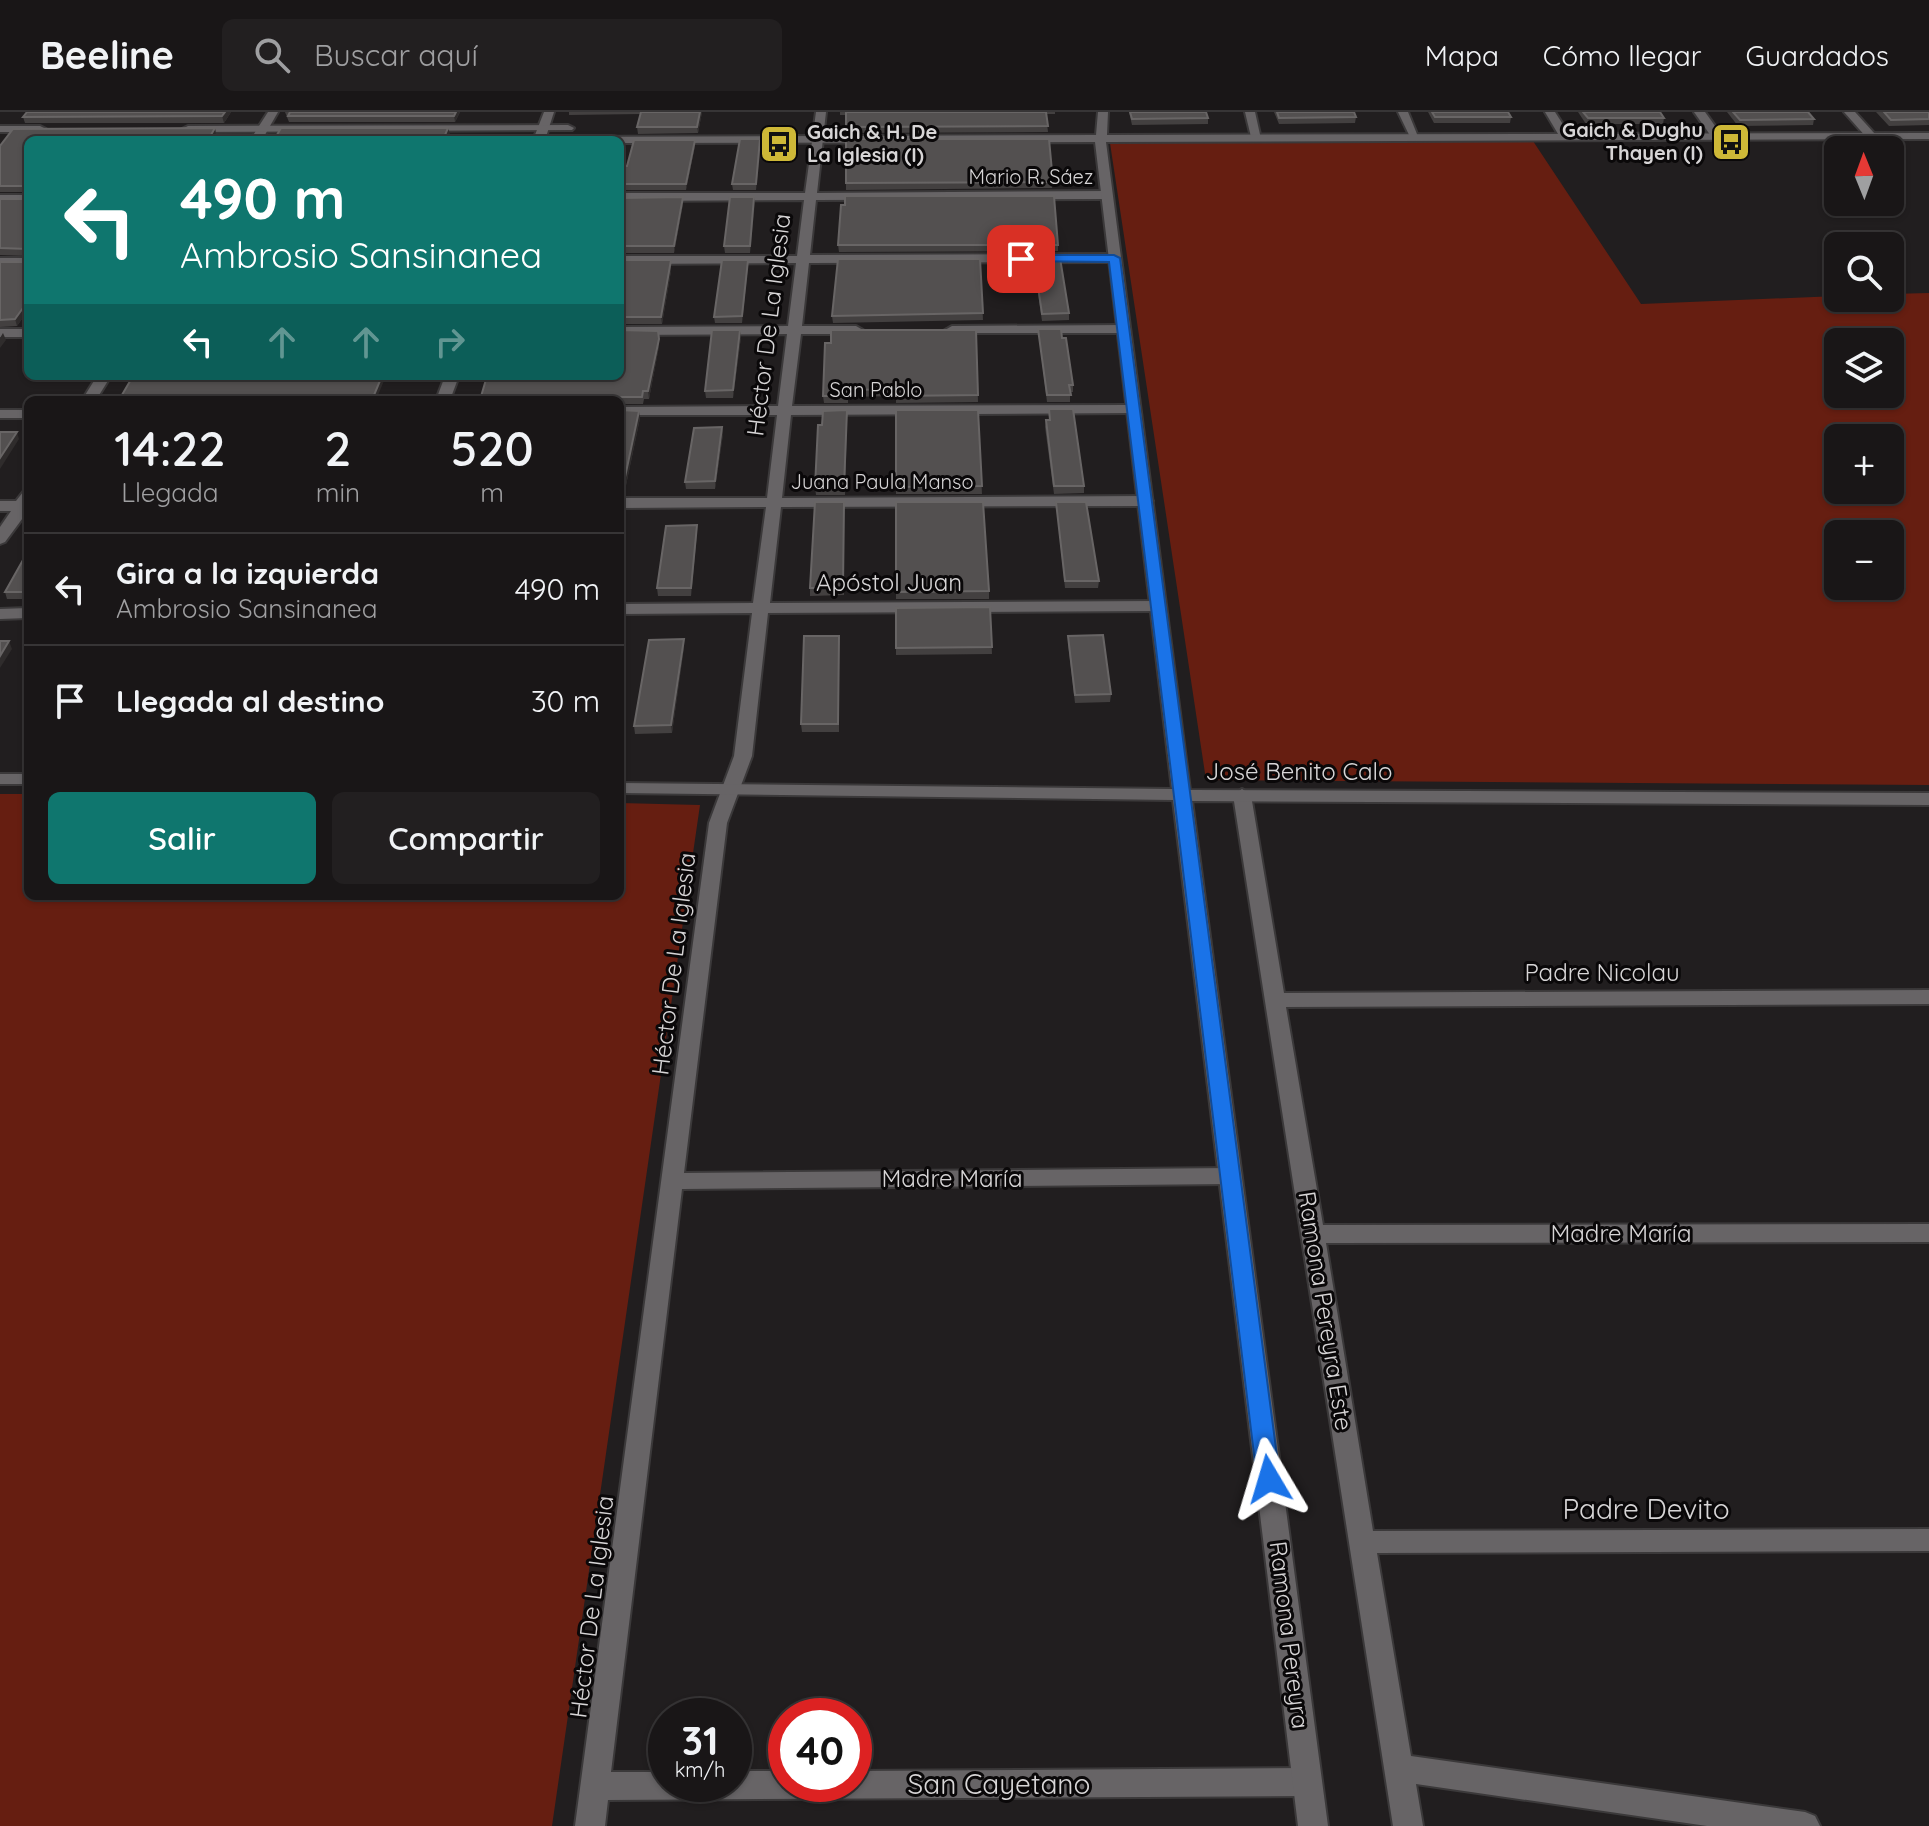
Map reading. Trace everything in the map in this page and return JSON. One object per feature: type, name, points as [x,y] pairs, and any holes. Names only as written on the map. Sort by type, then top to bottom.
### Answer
[{"type":"street","points":[[0,129],[16,112]]},
{"type":"street","points":[[258,134],[273,112]]},
{"type":"street","points":[[540,136],[549,112]]},
{"type":"street","name":"Héctor De La Iglesia","points":[[590,1826],[718,823],[743,756],[821,112]]},
{"type":"street","name":"Ramona Pereyra","points":[[1103,112],[1106,195],[1313,1826]]},
{"type":"street","points":[[1250,112],[1257,137]]},
{"type":"street","points":[[1403,112],[1415,137]]},
{"type":"street","points":[[1550,112],[1565,137]]},
{"type":"street","points":[[1699,112],[1717,137]]},
{"type":"street","points":[[1849,112],[1871,136]]},
{"type":"street","points":[[169,129],[258,134],[543,128],[818,133],[1102,132],[1257,137],[1824,136]]},
{"type":"street","points":[[0,129],[46,129]]},
{"type":"street","points":[[624,138],[818,133]]},
{"type":"street","points":[[1904,136],[1929,136]]},
{"type":"street","points":[[0,142],[24,142]]},
{"type":"street","name":"Mario R. Sáez","points":[[624,197],[1106,195]]},
{"type":"street","points":[[0,199],[24,199]]},
{"type":"street","points":[[624,260],[1114,258]]},
{"type":"street","points":[[0,262],[24,262]]},
{"type":"street","points":[[935,330],[1123,329]]},
{"type":"street","points":[[624,331],[873,330]]},
{"type":"street","points":[[0,333],[24,333]]},
{"type":"street","name":"San Pablo","points":[[624,411],[1133,409]]},
{"type":"street","points":[[0,414],[24,414]]},
{"type":"street","name":"Juana Paula Manso","points":[[624,503],[1145,501]]},
{"type":"street","points":[[0,506],[24,503]]},
{"type":"street","points":[[0,539],[24,506]]},
{"type":"street","name":"Apóstol Juan","points":[[624,609],[1158,606]]},
{"type":"street","points":[[0,614],[24,613]]},
{"type":"street","points":[[0,779],[24,779]]},
{"type":"street","name":"José Benito Calo","points":[[624,788],[1929,799]]},
{"type":"street","name":"Ramona Pereyra Este","points":[[1242,795],[1408,1826]]},
{"type":"street","name":"Padre Nicolau","points":[[1275,1000],[1929,997]]},
{"type":"street","name":"Madre María","points":[[673,1181],[1230,1176]]},
{"type":"street","name":"Madre María","points":[[1313,1234],[1929,1233]]},
{"type":"street","name":"Padre Devito","points":[[1362,1542],[1929,1540]]},
{"type":"street","points":[[1399,1768],[1805,1826]]},
{"type":"street","name":"San Cayetano","points":[[595,1786],[1307,1782]]},
{"type":"shaded area","points":[[1533,141],[1641,304],[1824,297],[1824,312],[1904,312],[1904,294],[1929,293],[1929,785],[1206,780],[1110,143]]},
{"type":"shaded area","points":[[0,794],[24,794],[24,900],[624,900],[624,803],[700,805],[552,1826],[0,1826]]},
{"type":"building","points":[[27,112],[225,112],[222,116],[23,117]]},
{"type":"building","points":[[290,112],[456,112],[454,116],[288,116]]},
{"type":"building","points":[[641,112],[700,112],[697,127],[637,127]]},
{"type":"building","points":[[846,112],[1046,112],[1048,126],[846,127]]},
{"type":"building","points":[[1130,112],[1206,112],[1208,118],[1132,119]]},
{"type":"building","points":[[1277,112],[1354,112],[1356,117],[1279,118]]},
{"type":"building","points":[[1432,112],[1508,112],[1511,117],[1435,117]]},
{"type":"building","points":[[1583,112],[1660,112],[1664,118],[1588,118]]},
{"type":"building","points":[[1733,112],[1808,112],[1814,119],[1740,120]]},
{"type":"building","points":[[1884,112],[1929,112],[1929,119],[1891,120]]},
{"type":"building","points":[[215,128],[210,136],[24,136],[24,186],[0,186],[0,146],[13,129]]},
{"type":"building","points":[[281,128],[448,128],[445,136],[276,136]]},
{"type":"building","points":[[740,139],[760,139],[756,184],[732,184]]},
{"type":"building","points":[[846,139],[1049,139],[1053,182],[846,183]]},
{"type":"building","points":[[634,140],[695,140],[686,184],[624,184],[624,166],[627,166]]},
{"type":"building","points":[[845,196],[1054,196],[1058,245],[838,245],[841,205],[845,205]]},
{"type":"building","points":[[683,197],[674,246],[624,246],[624,198]]},
{"type":"building","points":[[730,197],[754,197],[750,246],[724,246]]},
{"type":"building","points":[[0,199],[24,199],[24,249],[0,248]]},
{"type":"building","points":[[1060,258],[1069,313],[1042,314],[1034,259]]},
{"type":"building","points":[[838,259],[980,259],[983,313],[832,316]]},
{"type":"building","points":[[624,260],[671,260],[661,317],[624,317]]},
{"type":"building","points":[[722,260],[748,260],[742,316],[714,317]]},
{"type":"building","points":[[0,262],[24,262],[24,307],[15,319],[0,320]]},
{"type":"building","points":[[1038,329],[1061,329],[1062,338],[1066,338],[1073,385],[1069,385],[1071,395],[1047,395]]},
{"type":"building","points":[[624,330],[658,331],[648,391],[643,391],[642,397],[481,396],[486,380],[624,380]]},
{"type":"building","points":[[712,330],[740,330],[733,390],[705,391]]},
{"type":"building","points":[[831,330],[976,330],[978,395],[896,396],[896,389],[847,390],[847,396],[823,396],[825,343],[831,343]]},
{"type":"building","points":[[131,380],[380,380],[374,396],[121,396]]},
{"type":"building","points":[[1049,409],[1073,409],[1084,486],[1054,486],[1046,420],[1050,420]]},
{"type":"building","points":[[624,410],[639,411],[624,482]]},
{"type":"building","points":[[847,410],[844,487],[815,487],[818,425],[822,425],[823,411]]},
{"type":"building","points":[[896,410],[978,410],[982,486],[896,487]]},
{"type":"building","points":[[722,427],[715,481],[685,482],[694,428]]},
{"type":"building","points":[[0,432],[17,432],[0,458]]},
{"type":"building","points":[[815,502],[844,502],[843,588],[810,588]]},
{"type":"building","points":[[896,502],[983,502],[989,591],[896,592]]},
{"type":"building","points":[[1056,502],[1086,502],[1099,581],[1065,581]]},
{"type":"building","points":[[697,525],[691,588],[657,588],[666,526]]},
{"type":"building","points":[[24,558],[24,592],[5,592]]},
{"type":"building","points":[[990,607],[992,647],[896,648],[896,608]]},
{"type":"building","points":[[1103,635],[1111,694],[1075,695],[1068,636]]},
{"type":"building","points":[[804,636],[839,636],[838,724],[801,724]]},
{"type":"building","points":[[684,639],[671,725],[634,726],[649,640]]},
{"type":"building","points":[[0,641],[9,641],[0,656]]},
{"type":"place","name":"Gaich & Dughu Thayen (I)","points":[[1731,142]]},
{"type":"place","name":"Gaich & H. De La Iglesia (I)","points":[[779,144]]},
{"type":"route","points":[[1021,259],[1114,258],[1269,1479]]}]
